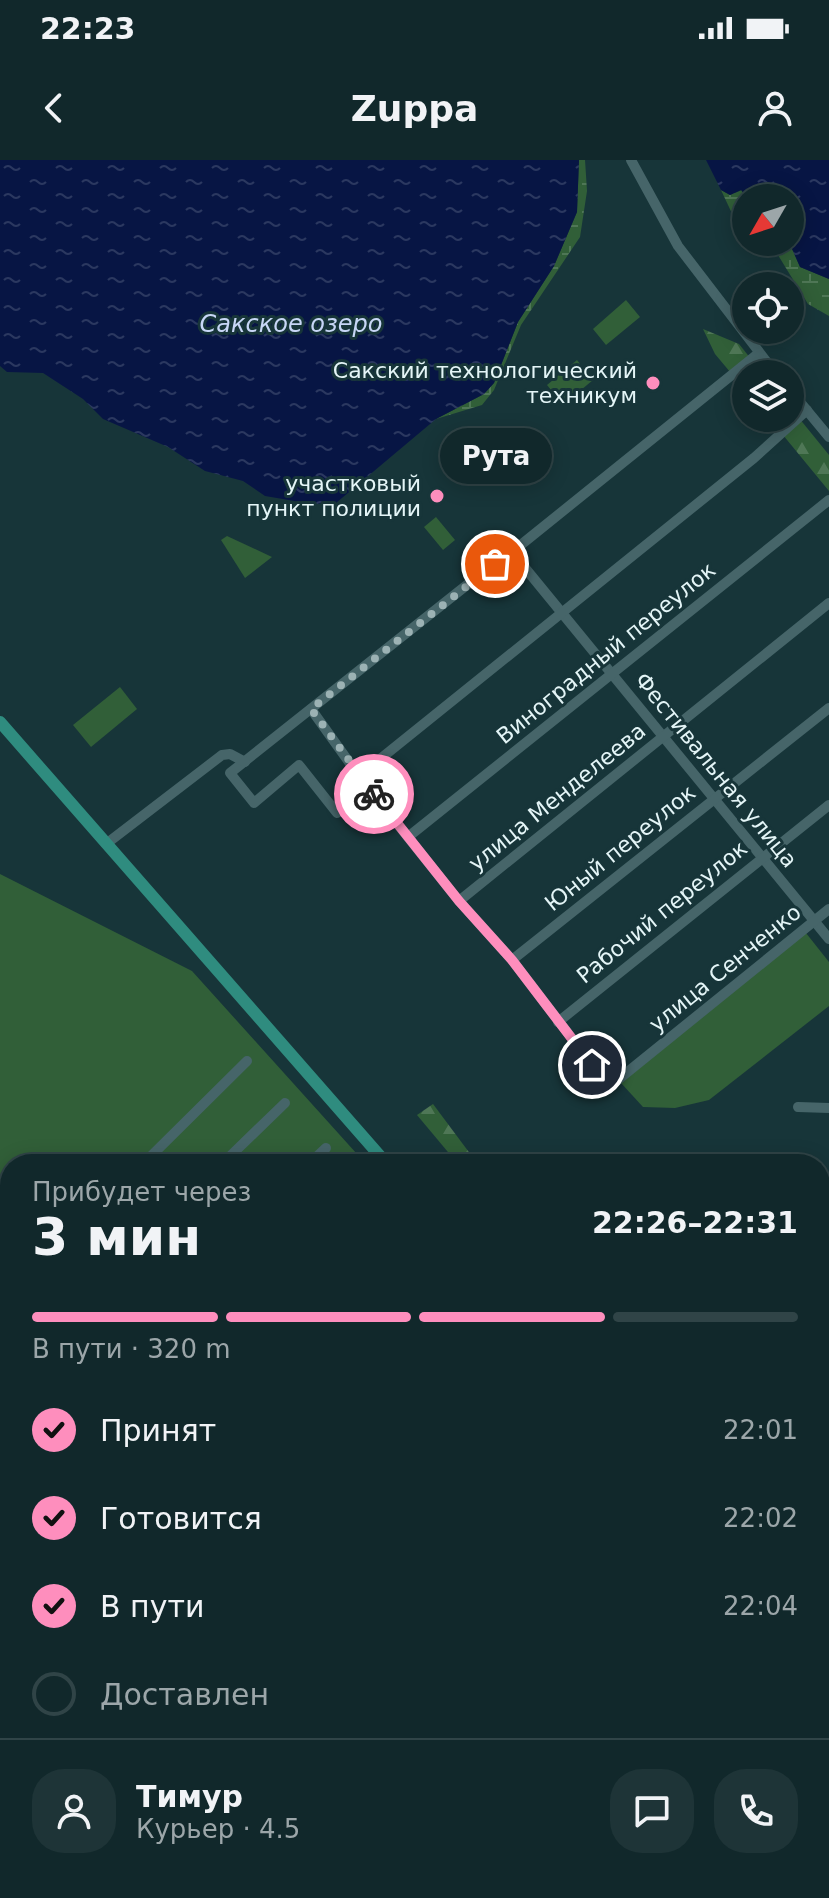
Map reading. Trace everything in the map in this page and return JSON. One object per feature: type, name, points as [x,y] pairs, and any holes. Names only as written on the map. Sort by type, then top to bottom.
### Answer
[{"type":"main road","points":[[0,722],[378,1154]]},
{"type":"street","points":[[631,160],[678,246],[765,360]]},
{"type":"street","points":[[369,788],[337,813],[299,765],[254,803],[230,773],[759,353]]},
{"type":"street","points":[[804,406],[829,437]]},
{"type":"street","points":[[359,776],[754,458],[807,410]]},
{"type":"street","name":"Виноградный переулок","points":[[408,837],[829,500]]},
{"type":"street","name":"Фестивальная улица","points":[[512,552],[829,939]]},
{"type":"street","name":"улица Менделеева","points":[[459,901],[829,603]]},
{"type":"street","name":"Юный переулок","points":[[512,960],[829,708]]},
{"type":"street","points":[[311,709],[359,776],[459,901],[512,960],[558,1022]]},
{"type":"street","points":[[106,844],[222,755],[230,754],[245,762]]},
{"type":"street","name":"Рабочий переулок","points":[[558,1022],[829,805]]},
{"type":"street","name":"улица Сенченко","points":[[558,1022],[609,1087],[829,909]]},
{"type":"street","points":[[153,1154],[247,1061]]},
{"type":"street","points":[[232,1154],[285,1103]]},
{"type":"street","points":[[798,1107],[829,1108]]},
{"type":"street","points":[[320,1154],[326,1148]]},
{"type":"green space","points":[[579,160],[585,160],[587,191],[580,237],[521,325],[494,390],[482,405],[436,419],[484,394],[494,383],[518,322],[554,266],[577,212]]},
{"type":"green space","points":[[721,190],[732,194],[732,213]]},
{"type":"green space","points":[[779,256],[795,256],[800,267],[829,279],[829,316],[808,304],[804,297],[804,272],[788,272]]},
{"type":"green space","points":[[626,300],[640,317],[606,345],[593,329]]},
{"type":"green space","points":[[703,329],[732,341],[732,344],[739,344],[752,360],[732,360],[732,374],[715,354]]},
{"type":"green space","points":[[577,360],[593,380],[563,405],[547,385]]},
{"type":"green space","points":[[804,424],[829,455],[829,491],[781,432],[804,432]]},
{"type":"green space","points":[[436,517],[455,540],[443,550],[424,527]]},
{"type":"green space","points":[[227,536],[272,557],[245,578],[221,540]]},
{"type":"green space","points":[[120,687],[137,709],[91,747],[73,725]]},
{"type":"green space","points":[[0,874],[192,971],[357,1154],[0,1154]]},
{"type":"green space","points":[[806,933],[829,962],[829,1006],[709,1100],[675,1108],[643,1107],[621,1083]]},
{"type":"green space","points":[[433,1104],[470,1154],[450,1154],[417,1115]]},
{"type":"water","name":"Сакское озеро","points":[[0,160],[579,160],[577,212],[554,266],[518,322],[494,383],[484,394],[436,419],[336,503],[312,504],[265,496],[243,481],[205,471],[168,447],[103,419],[83,399],[43,373],[7,372],[0,366]]},
{"type":"water","points":[[706,160],[829,160],[829,279],[800,267],[795,256],[804,256],[804,184],[732,184],[730,195],[721,190]]},
{"type":"way so far","points":[[374,794],[311,709],[495,564]]},
{"type":"place","name":"Сакский технологический техникум","points":[[653,383]]},
{"type":"place","name":"участковый пункт полиции","points":[[437,496]]},
{"type":"place","name":"Рута","points":[[495,564]]},
{"type":"route","points":[[374,794],[459,901],[512,960],[592,1065]]}]
